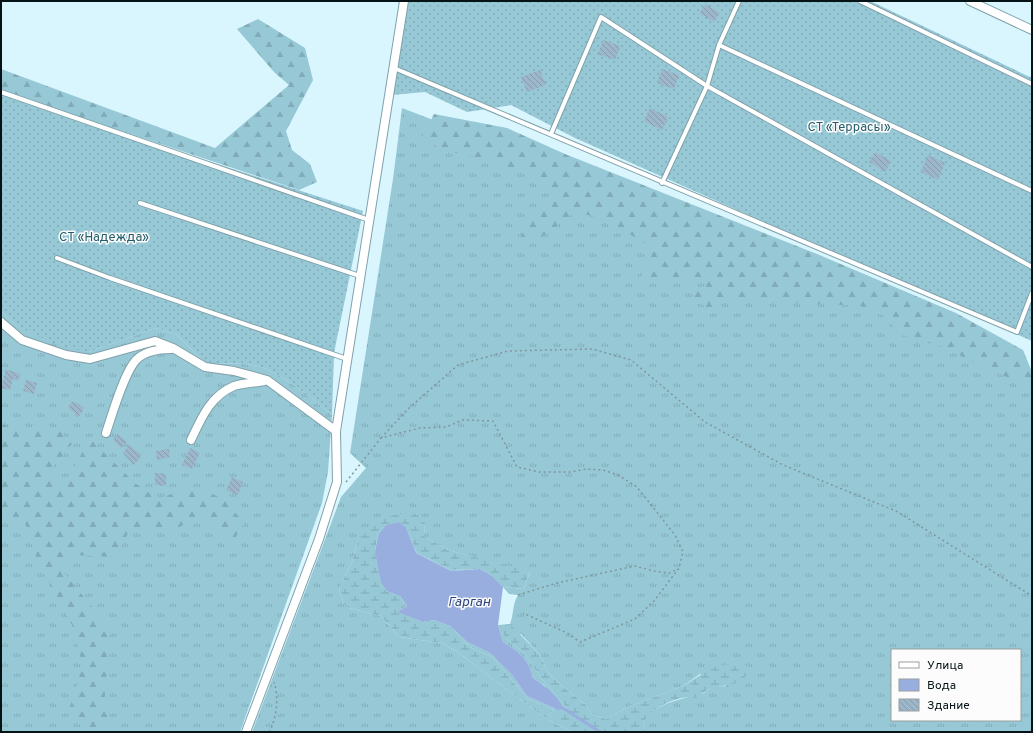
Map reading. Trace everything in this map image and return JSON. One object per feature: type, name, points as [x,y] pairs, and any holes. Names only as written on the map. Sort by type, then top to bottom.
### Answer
[{"type":"street","points":[[246,732],[319,539],[337,482],[336,431],[404,1]]},
{"type":"street","points":[[970,1],[1032,30]]},
{"type":"street","points":[[1,322],[22,340],[66,355],[90,358],[155,341],[174,348],[205,367],[234,371],[267,380],[336,431]]},
{"type":"street","points":[[106,433],[123,385],[136,359],[154,350],[174,348]]},
{"type":"street","points":[[191,440],[207,407],[220,394],[235,386],[267,380]]},
{"type":"lane","points":[[662,183],[707,86],[719,45],[739,1]]},
{"type":"lane","points":[[860,1],[1032,84]]},
{"type":"lane","points":[[551,134],[601,17],[707,86],[1032,268]]},
{"type":"lane","points":[[719,45],[1032,192]]},
{"type":"lane","points":[[393,68],[1017,332],[1032,293]]},
{"type":"lane","points":[[1,92],[369,220]]},
{"type":"lane","points":[[140,203],[360,276]]},
{"type":"lane","points":[[57,258],[110,278],[347,359]]},
{"type":"path","points":[[345,484],[381,438],[408,409],[458,365],[508,351],[592,348],[631,360],[670,391],[705,422],[783,465],[896,510],[1032,596]]},
{"type":"path","points":[[381,438],[420,428],[446,427],[463,420],[493,421],[517,467],[539,472],[570,472],[587,469],[603,470],[618,475],[637,487],[675,535],[683,552],[679,568],[654,601],[635,619],[580,642],[567,633],[523,613]]},
{"type":"path","points":[[518,595],[557,582],[635,566],[670,573],[679,568]]},
{"type":"path","points":[[269,732],[274,724],[277,691],[270,669]]},
{"type":"green space","name":"СТ «Террасы»","points":[[405,1],[870,1],[1032,78],[1032,341],[575,138],[511,105],[467,112],[425,92],[392,95]]},
{"type":"green space","points":[[258,19],[305,48],[313,80],[286,131],[292,150],[310,164],[317,182],[299,190],[1,91],[1,69],[215,148],[289,85],[274,72],[237,29]]},
{"type":"green space","name":"СТ «Надежда»","points":[[1,94],[363,211],[334,353],[332,415],[293,384],[261,367],[246,364],[206,364],[176,334],[155,328],[89,352],[63,347],[18,327],[1,311]]},
{"type":"green space","points":[[402,108],[910,303],[1032,372],[1032,732],[647,732],[643,727],[645,719],[658,708],[676,700],[705,693],[711,688],[727,686],[700,674],[683,686],[628,707],[606,719],[592,714],[585,704],[561,685],[548,672],[540,655],[521,634],[506,639],[524,653],[541,678],[562,702],[566,709],[547,719],[572,732],[252,732],[341,497],[366,468],[350,453],[393,179]],"holes":[[[401,514],[425,523],[424,536],[448,550],[530,572],[524,589],[503,587],[509,594],[518,595],[510,624],[498,625],[503,642],[514,649],[526,661],[533,678],[545,686],[554,708],[527,696],[512,675],[490,653],[467,642],[450,626],[470,647],[492,657],[528,699],[554,710],[545,718],[456,651],[441,643],[399,637],[381,616],[345,607],[339,589],[352,562],[358,539]]]},
{"type":"green space","points":[[434,114],[507,128],[565,154],[817,254],[956,313],[1023,350],[1032,372],[1032,392],[1021,383],[970,361],[949,349],[898,334],[887,317],[861,306],[734,299],[708,308],[691,298],[708,282],[690,279],[645,283],[640,278],[651,260],[652,248],[607,220],[576,212],[537,240],[521,238],[528,217],[556,196],[529,172],[505,168],[488,160],[447,151],[421,139]]},
{"type":"green space","points":[[1,311],[18,327],[89,352],[155,328],[176,334],[206,364],[246,364],[261,367],[293,384],[332,415],[328,472],[322,503],[240,732],[1,732]]},
{"type":"green space","points":[[1,423],[23,434],[33,430],[58,429],[72,444],[55,464],[50,477],[66,481],[90,439],[135,483],[157,499],[192,487],[223,498],[244,523],[232,543],[197,516],[178,528],[130,529],[116,557],[72,555],[64,573],[110,629],[109,663],[105,685],[105,704],[114,732],[85,732],[69,710],[79,679],[81,659],[73,627],[36,557],[24,520],[1,516]]},
{"type":"green space","points":[[401,514],[417,514],[425,523],[424,536],[448,550],[530,571],[524,589],[503,587],[492,576],[481,569],[451,570],[417,553],[406,527],[399,522],[386,525],[378,533],[375,552],[381,583],[386,591],[400,596],[406,606],[397,612],[423,622],[434,620],[450,626],[470,647],[492,657],[528,699],[554,710],[545,718],[456,651],[441,643],[399,637],[381,616],[345,607],[339,589],[352,562],[358,539],[383,517]]},
{"type":"green space","points":[[399,522],[400,596],[386,591],[381,583],[375,552],[378,533],[386,525]]},
{"type":"green space","points":[[406,527],[417,553],[451,570],[479,569],[451,571],[416,553]]},
{"type":"green space","points":[[480,569],[492,576],[503,587]]},
{"type":"green space","points":[[400,596],[407,606],[397,612],[423,622],[396,612],[406,606]]},
{"type":"green space","points":[[511,625],[540,655],[548,672],[561,685],[585,704],[592,714],[606,719],[628,707],[683,686],[713,667],[731,664],[752,667],[750,673],[737,683],[709,689],[696,698],[681,698],[664,704],[650,714],[645,720],[643,727],[647,732],[572,732],[547,719],[566,708],[541,678],[524,653],[506,639],[501,627]]},
{"type":"water","name":"Гарган","points":[[399,522],[406,527],[416,553],[451,571],[480,569],[492,576],[503,587],[498,625],[503,642],[514,649],[526,661],[533,678],[554,695],[563,708],[559,710],[527,696],[512,675],[490,653],[467,642],[450,626],[434,620],[423,622],[397,612],[407,606],[400,596],[387,591],[381,583],[375,552],[379,534],[386,525]]},
{"type":"building","points":[[705,4],[720,13],[714,22],[700,13]]},
{"type":"building","points":[[603,40],[620,46],[615,60],[598,54]]},
{"type":"building","points":[[662,69],[679,75],[674,89],[657,83]]},
{"type":"building","points":[[540,70],[546,85],[527,92],[521,77]]},
{"type":"building","points":[[650,108],[668,117],[662,130],[644,121]]},
{"type":"building","points":[[875,152],[891,161],[885,172],[869,162]]},
{"type":"building","points":[[928,155],[945,163],[938,180],[921,172]]},
{"type":"building","points":[[6,369],[20,374],[18,381],[13,379],[10,390],[1,388]]},
{"type":"building","points":[[26,380],[37,383],[34,394],[23,391]]},
{"type":"building","points":[[72,401],[84,408],[78,418],[74,415],[75,413],[68,408]]},
{"type":"building","points":[[118,434],[127,442],[121,448],[113,440]]},
{"type":"building","points":[[129,445],[142,455],[134,465],[123,453]]},
{"type":"building","points":[[190,448],[200,453],[192,469],[182,465]]},
{"type":"building","points":[[169,449],[170,457],[157,460],[156,451]]},
{"type":"building","points":[[155,473],[166,474],[166,486],[155,485]]},
{"type":"building","points":[[232,477],[243,482],[238,495],[226,490]]},
{"type":"waterway","points":[[563,708],[600,732]]}]
